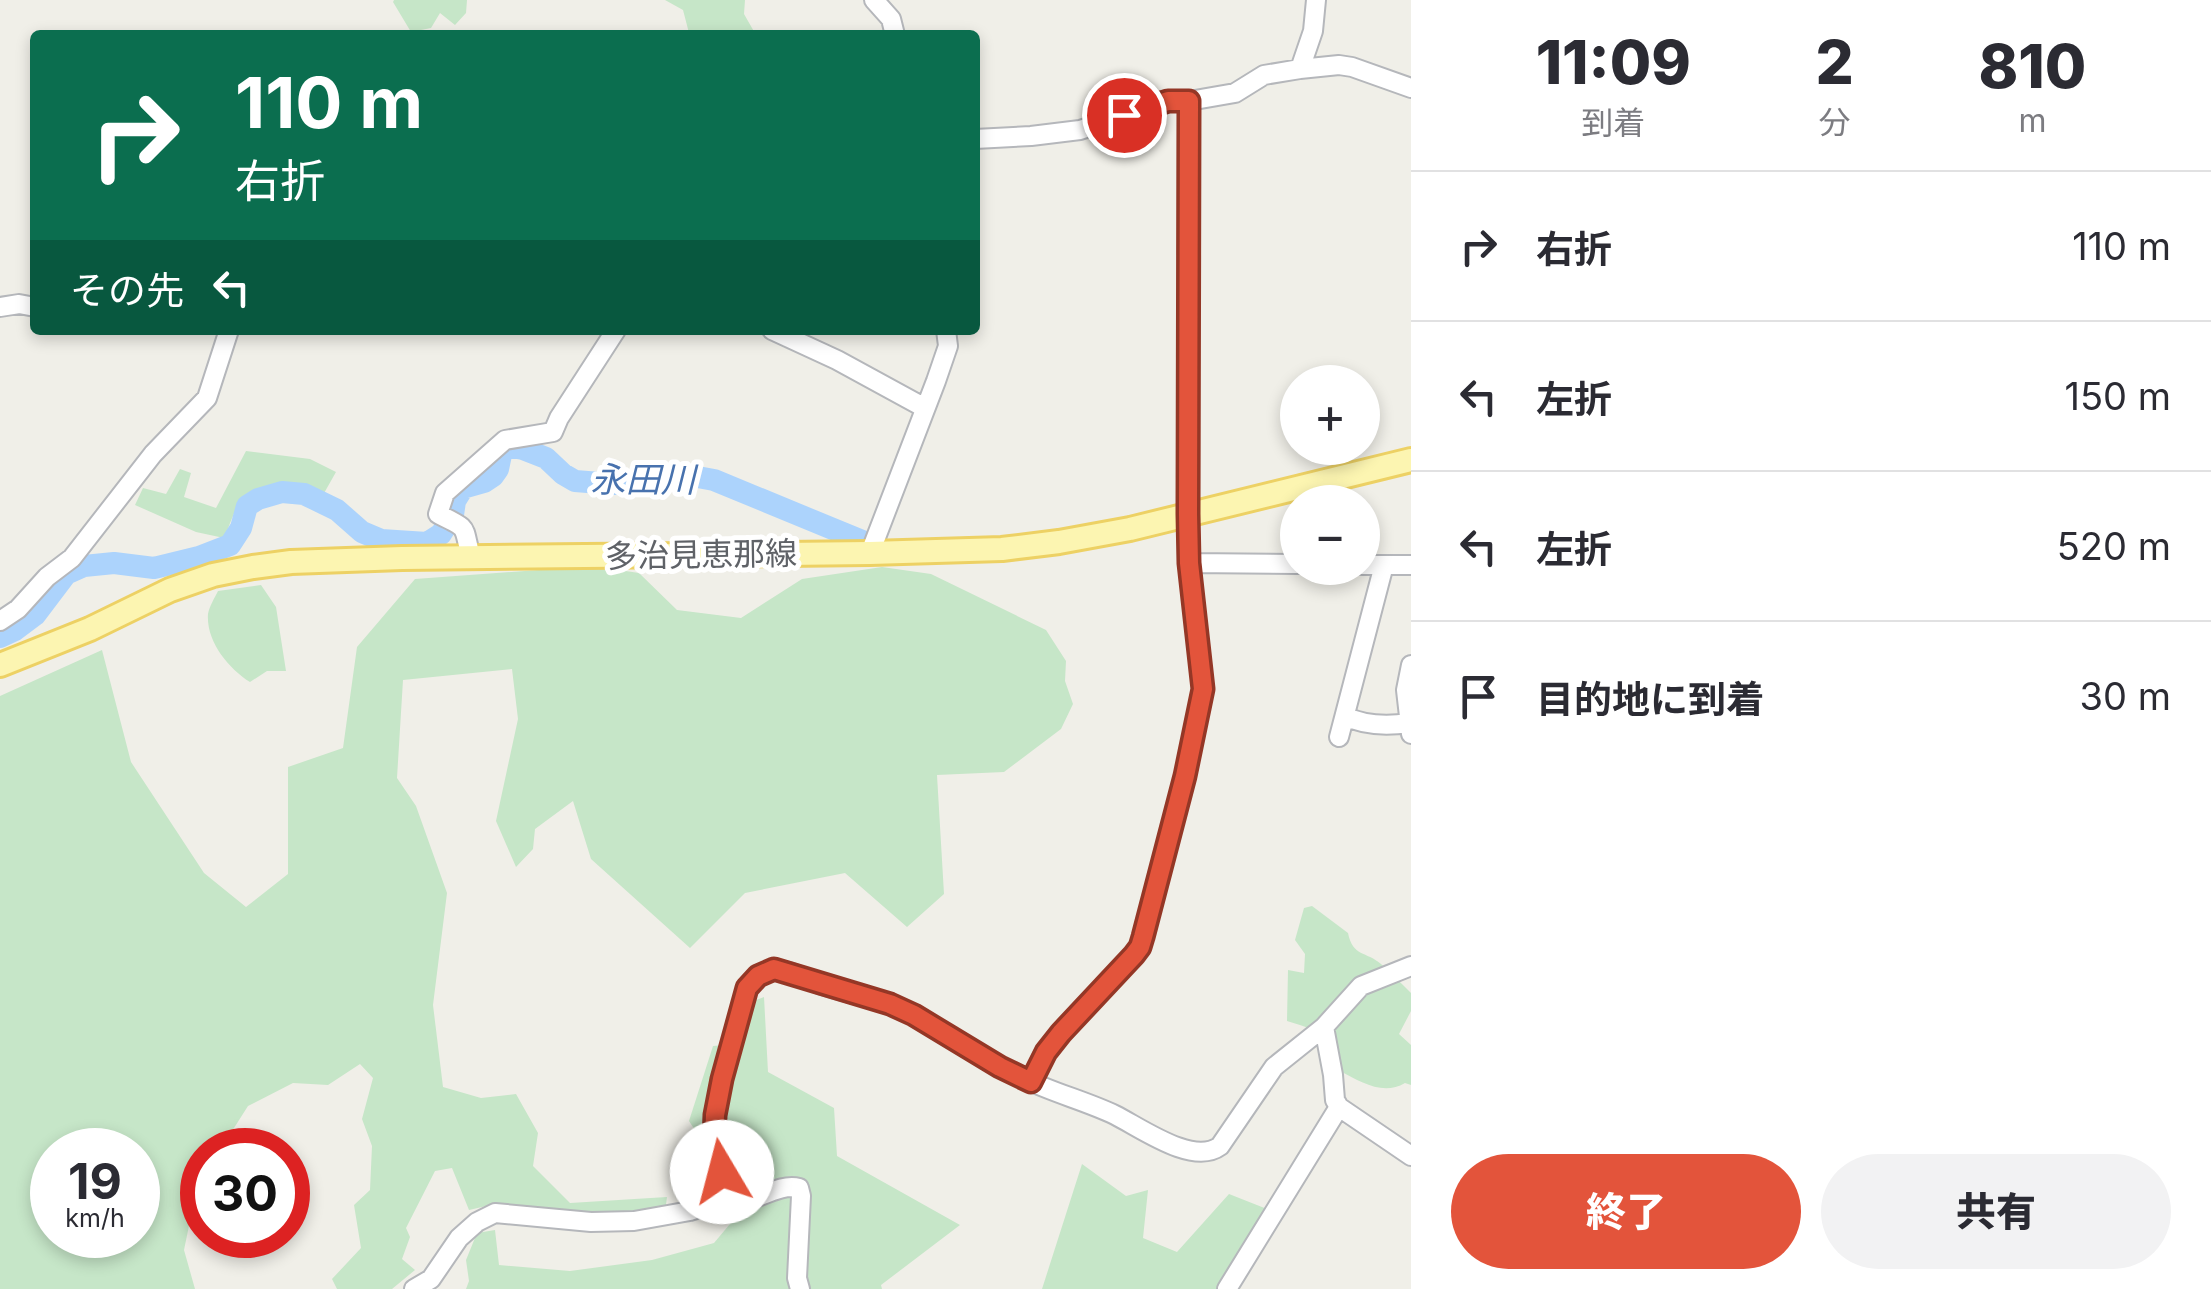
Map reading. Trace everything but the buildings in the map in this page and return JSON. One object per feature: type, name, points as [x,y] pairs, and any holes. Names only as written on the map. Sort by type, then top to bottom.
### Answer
[{"type":"main road","name":"多治見恵那線","points":[[0,666],[90,630],[170,590],[213,575],[291,562],[1002,549],[1130,529],[1411,460]]},
{"type":"street","points":[[874,0],[893,27]]},
{"type":"street","points":[[893,27],[900,0]]},
{"type":"street","points":[[1300,69],[1313,31],[1316,0]]},
{"type":"street","points":[[980,139],[1080,130],[1168,101],[1235,93],[1264,75],[1300,69],[1352,67],[1411,88]]},
{"type":"street","points":[[1031,1082],[1061,1033],[1140,947],[1185,776],[1203,689],[1189,563],[1189,101]]},
{"type":"street","points":[[0,306],[30,306]]},
{"type":"street","points":[[0,622],[72,558],[154,454],[207,398],[227,335]]},
{"type":"street","points":[[471,557],[468,534],[438,514],[446,493],[504,440],[553,432],[613,335]]},
{"type":"street","points":[[782,335],[925,408]]},
{"type":"street","points":[[870,552],[948,346],[947,335]]},
{"type":"street","points":[[1189,563],[1280,564]]},
{"type":"street","points":[[1380,565],[1411,566]]},
{"type":"street","points":[[1339,737],[1384,565]]},
{"type":"street","points":[[1345,716],[1410,728],[1406,690],[1411,665]]},
{"type":"street","points":[[414,1289],[431,1278],[476,1222],[495,1213],[591,1222],[634,1221],[690,1211],[714,1200],[721,1190],[722,1172],[714,1142],[718,1096],[747,988],[764,972],[788,972],[890,1004],[1031,1082],[1113,1114],[1161,1141],[1212,1152],[1274,1067],[1324,1027],[1360,986],[1411,966]]},
{"type":"street","points":[[1324,1027],[1339,1107],[1411,1156]]},
{"type":"street","points":[[1227,1289],[1339,1107]]},
{"type":"street","points":[[714,1200],[718,1204],[740,1204],[788,1186],[799,1188],[800,1289]]},
{"type":"green space","points":[[467,0],[466,13],[455,25],[440,13],[431,28],[421,30],[410,30],[393,2]]},
{"type":"green space","points":[[665,0],[745,0],[744,14],[753,30],[688,30],[683,10]]},
{"type":"green space","points":[[246,451],[310,459],[336,472],[323,495],[280,487],[250,495],[236,510],[224,538],[196,532],[135,505],[143,488],[166,494],[180,469],[191,473],[184,497],[216,508]]},
{"type":"green space","points":[[592,566],[639,573],[677,610],[741,618],[802,579],[882,567],[931,574],[1046,630],[1066,661],[1065,681],[1073,704],[1061,729],[1004,772],[937,775],[944,894],[907,927],[845,873],[745,893],[690,948],[591,859],[573,801],[535,829],[533,849],[516,867],[496,821],[518,719],[512,669],[403,680],[397,778],[416,806],[447,893],[433,1005],[443,1087],[481,1098],[516,1094],[538,1133],[533,1166],[570,1203],[667,1197],[665,1212],[609,1219],[495,1204],[469,1210],[452,1168],[435,1171],[406,1228],[410,1237],[402,1259],[415,1270],[392,1289],[337,1289],[332,1279],[361,1248],[354,1205],[370,1190],[372,1146],[362,1119],[373,1078],[360,1064],[328,1085],[293,1083],[248,1106],[234,1128],[180,1128],[180,1258],[186,1258],[195,1289],[0,1289],[0,696],[102,650],[131,762],[204,873],[246,907],[288,874],[288,767],[343,748],[357,647],[415,579]]},
{"type":"green space","points":[[261,585],[276,607],[286,671],[267,671],[250,682],[220,653],[211,634],[208,614],[218,591]]},
{"type":"green space","points":[[1312,906],[1348,933],[1357,950],[1381,964],[1411,993],[1411,1011],[1399,1034],[1411,1045],[1411,1085],[1380,1088],[1340,1071],[1323,1037],[1287,1021],[1288,970],[1304,973],[1305,954],[1295,940],[1304,908]]},
{"type":"green space","points":[[764,997],[768,1072],[834,1108],[837,1156],[960,1225],[881,1285],[882,1289],[466,1289],[466,1260],[477,1233],[495,1230],[499,1265],[570,1271],[652,1260],[714,1243],[745,1206],[689,1121],[713,1046],[735,1044],[746,1004]]},
{"type":"green space","points":[[1082,1164],[1126,1196],[1148,1190],[1143,1238],[1177,1252],[1229,1194],[1267,1209],[1227,1289],[1042,1289]]},
{"type":"waterway","name":"永田川","points":[[0,637],[35,615],[66,574],[84,566],[114,563],[154,568],[199,557],[230,545],[241,528],[247,506],[282,492],[304,494],[337,510],[362,532],[381,540],[427,543],[441,534],[463,488],[493,476],[502,450],[511,447],[546,458],[575,481],[613,484],[681,474],[714,480],[867,543]]},
{"type":"route","points":[[722,1172],[714,1142],[718,1096],[747,988],[764,972],[788,972],[890,1004],[1031,1082],[1061,1033],[1140,947],[1185,776],[1203,689],[1189,563],[1189,101],[1168,101],[1124,115]]}]
